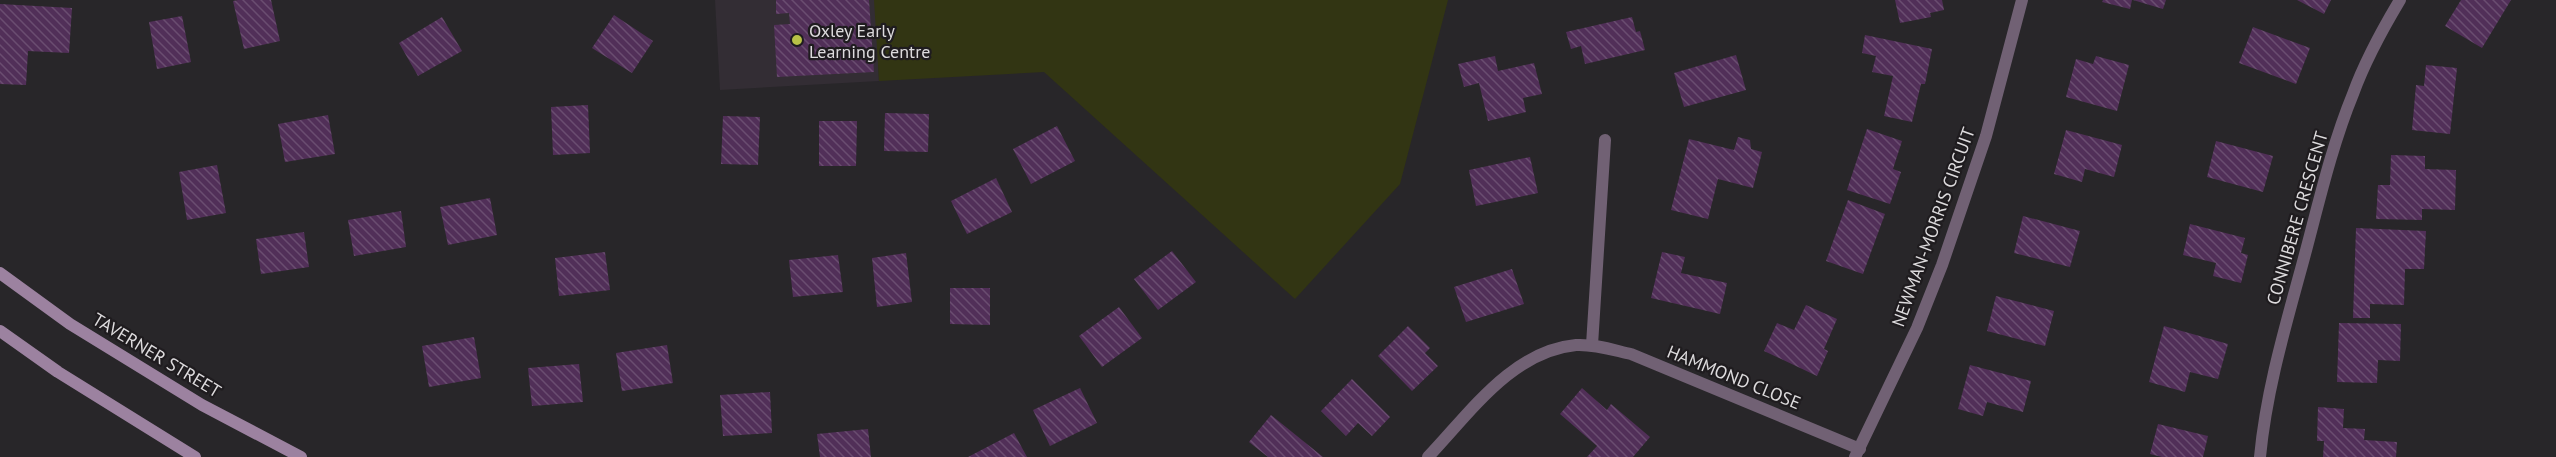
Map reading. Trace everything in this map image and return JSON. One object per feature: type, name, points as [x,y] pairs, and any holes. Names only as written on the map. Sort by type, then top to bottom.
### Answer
[{"type":"main road","name":"TAVERNER STREET","points":[[0,273],[70,324],[202,405],[301,457]]},
{"type":"main road","points":[[0,332],[58,372],[195,457]]},
{"type":"street","name":"NEWMAN-MORRIS CIRCUIT","points":[[1858,453],[1917,328],[1942,265],[1986,135],[2022,0]]},
{"type":"street","name":"CONNIBERE CRESCENT","points":[[2260,457],[2263,426],[2277,356],[2331,158],[2353,93],[2380,33],[2400,0]]},
{"type":"street","points":[[1592,345],[1605,140]]},
{"type":"street","name":"HAMMOND CLOSE","points":[[1428,457],[1511,370],[1542,353],[1575,345],[1592,345],[1631,354],[1858,453]]},
{"type":"shaded area","name":"Oxley Early Learning Centre","points":[[715,0],[875,0],[879,81],[720,90]]},
{"type":"green space","points":[[874,0],[1448,0],[1400,184],[1295,299],[1044,72],[879,81]]},
{"type":"building","points":[[271,0],[280,41],[244,49],[233,1]]},
{"type":"building","points":[[776,0],[869,0],[874,72],[777,77],[774,25],[790,24],[789,13],[776,14]]},
{"type":"building","points":[[1895,0],[1942,0],[1944,10],[1930,13],[1931,17],[1900,23]]},
{"type":"building","points":[[2103,0],[2132,0],[2130,9],[2102,2]]},
{"type":"building","points":[[2133,0],[2166,0],[2163,9]]},
{"type":"building","points":[[2297,0],[2331,0],[2324,14]]},
{"type":"building","points":[[2461,0],[2511,0],[2482,48],[2445,26]]},
{"type":"building","points":[[0,4],[72,8],[69,53],[28,51],[26,85],[0,84]]},
{"type":"building","points":[[614,15],[653,41],[632,73],[592,48]]},
{"type":"building","points":[[182,16],[191,62],[157,69],[149,22]]},
{"type":"building","points":[[442,17],[462,51],[418,76],[399,43]]},
{"type":"building","points":[[1632,17],[1636,32],[1640,31],[1645,50],[1585,64],[1581,46],[1571,49],[1566,32]]},
{"type":"building","points":[[2253,27],[2310,48],[2296,84],[2239,63]]},
{"type":"building","points":[[1865,35],[1932,49],[1925,84],[1921,84],[1912,122],[1884,116],[1893,76],[1872,72],[1876,56],[1862,53]]},
{"type":"building","points":[[1736,55],[1746,90],[1684,107],[1674,73]]},
{"type":"building","points":[[1495,56],[1498,71],[1534,63],[1542,94],[1523,98],[1526,112],[1488,121],[1479,83],[1464,87],[1458,64]]},
{"type":"building","points":[[2096,56],[2129,65],[2117,111],[2066,97],[2076,59],[2093,64]]},
{"type":"building","points":[[2426,65],[2457,68],[2450,134],[2412,130],[2416,85],[2424,86]]},
{"type":"building","points":[[588,105],[590,153],[553,155],[551,107]]},
{"type":"building","points":[[885,113],[929,114],[928,152],[884,151]]},
{"type":"building","points":[[328,115],[335,154],[285,162],[278,124]]},
{"type":"building","points":[[723,116],[760,117],[758,165],[721,164]]},
{"type":"building","points":[[819,121],[857,121],[856,166],[819,166]]},
{"type":"building","points":[[1057,126],[1075,161],[1031,184],[1013,149]]},
{"type":"building","points":[[1867,129],[1902,141],[1893,169],[1901,172],[1890,204],[1847,190]]},
{"type":"building","points":[[2066,130],[2122,145],[2114,177],[2085,169],[2082,182],[2054,174]]},
{"type":"building","points":[[1738,137],[1750,140],[1751,149],[1762,152],[1753,188],[1718,179],[1708,219],[1671,210],[1689,139],[1734,150]]},
{"type":"building","points":[[2216,141],[2273,156],[2263,192],[2207,177]]},
{"type":"building","points":[[2391,155],[2425,156],[2425,169],[2456,170],[2455,210],[2422,209],[2422,220],[2376,219],[2378,185],[2390,185]]},
{"type":"building","points":[[1530,157],[1538,193],[1476,206],[1469,170]]},
{"type":"building","points":[[217,165],[226,213],[187,220],[179,172]]},
{"type":"building","points":[[996,178],[1012,212],[967,234],[951,201]]},
{"type":"building","points":[[490,198],[497,235],[448,245],[440,207]]},
{"type":"building","points":[[1848,200],[1885,214],[1863,274],[1826,261]]},
{"type":"building","points":[[401,211],[406,247],[354,256],[348,220]]},
{"type":"building","points":[[2023,216],[2080,231],[2070,267],[2014,253]]},
{"type":"building","points":[[2190,224],[2245,238],[2241,253],[2248,255],[2241,283],[2213,276],[2216,263],[2183,255]]},
{"type":"building","points":[[2356,228],[2426,231],[2424,269],[2405,269],[2404,305],[2370,304],[2370,318],[2353,318]]},
{"type":"building","points":[[304,232],[309,267],[261,274],[256,239]]},
{"type":"building","points":[[1172,251],[1196,282],[1158,310],[1134,279]]},
{"type":"building","points":[[605,252],[610,290],[559,296],[555,258]]},
{"type":"building","points":[[1662,252],[1685,257],[1681,273],[1727,283],[1720,314],[1651,298]]},
{"type":"building","points":[[906,253],[912,302],[877,307],[872,258]]},
{"type":"building","points":[[838,255],[843,292],[793,297],[789,260]]},
{"type":"building","points":[[1512,269],[1524,304],[1466,322],[1454,287]]},
{"type":"building","points":[[950,288],[990,288],[990,325],[950,324]]},
{"type":"building","points":[[1996,296],[2054,311],[2045,346],[1987,331]]},
{"type":"building","points":[[1806,305],[1837,319],[1824,349],[1828,351],[1817,376],[1764,351],[1777,323],[1794,330]]},
{"type":"building","points":[[1119,307],[1142,338],[1102,367],[1079,336]]},
{"type":"building","points":[[2339,323],[2401,324],[2400,361],[2378,360],[2377,383],[2337,382]]},
{"type":"building","points":[[1408,326],[1430,348],[1425,353],[1438,366],[1412,391],[1378,356]]},
{"type":"building","points":[[2164,326],[2228,344],[2218,379],[2190,372],[2185,392],[2149,382]]},
{"type":"building","points":[[474,337],[481,378],[429,387],[422,346]]},
{"type":"building","points":[[667,345],[673,383],[622,391],[616,353]]},
{"type":"building","points":[[579,364],[583,402],[532,406],[528,368]]},
{"type":"building","points":[[1970,365],[2031,381],[2023,412],[1987,402],[1983,416],[1958,409]]},
{"type":"building","points":[[1352,379],[1390,417],[1372,436],[1358,423],[1346,436],[1321,411]]},
{"type":"building","points":[[1080,388],[1097,423],[1050,446],[1033,410]]},
{"type":"building","points":[[1582,388],[1607,410],[1611,404],[1650,437],[1633,457],[1587,457],[1597,446],[1560,414]]},
{"type":"building","points":[[770,392],[772,433],[723,436],[720,395]]},
{"type":"building","points":[[2318,407],[2344,409],[2343,428],[2365,429],[2364,440],[2397,442],[2396,457],[2323,457],[2324,441],[2317,441]]},
{"type":"building","points":[[1271,415],[1323,457],[1268,457],[1249,442]]},
{"type":"building","points":[[2158,424],[2208,436],[2203,457],[2162,457],[2150,454]]},
{"type":"building","points":[[868,429],[871,457],[820,457],[817,434]]},
{"type":"building","points":[[1014,433],[1027,457],[968,457]]},
{"type":"place","name":"Oxley Early Learning Centre","points":[[797,40]]}]
